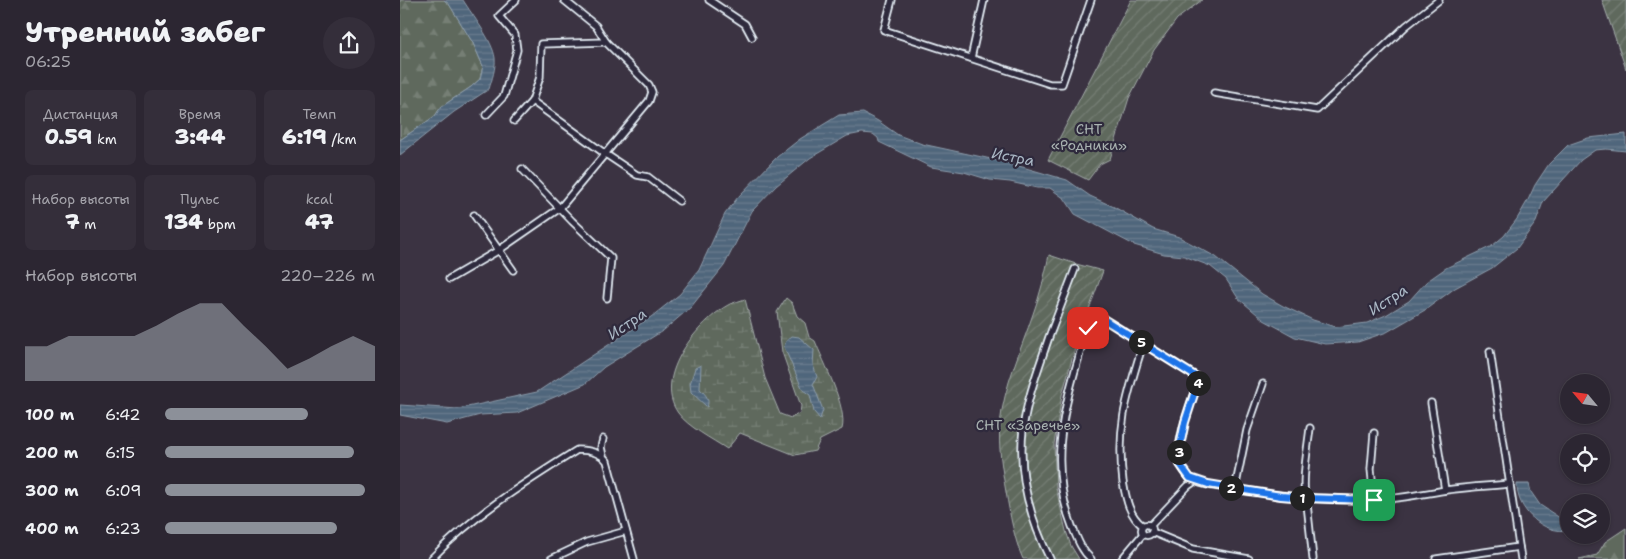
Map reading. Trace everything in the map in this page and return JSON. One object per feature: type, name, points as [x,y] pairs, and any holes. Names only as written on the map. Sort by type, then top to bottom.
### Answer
[{"type":"street","points":[[486,115],[504,96],[517,50],[515,35],[499,16],[516,0]]},
{"type":"street","points":[[449,279],[499,250],[560,208],[649,101],[652,92],[649,85],[606,42],[596,26],[564,0]]},
{"type":"street","points":[[709,0],[745,24],[752,37]]},
{"type":"street","points":[[892,0],[884,30],[1050,84],[1062,84],[1091,0]]},
{"type":"street","points":[[971,58],[984,0]]},
{"type":"street","points":[[1214,93],[1317,110],[1406,26],[1439,0]]},
{"type":"street","points":[[514,120],[532,101],[540,77],[542,44],[606,42]]},
{"type":"street","points":[[532,101],[604,153],[637,175],[648,177],[679,201]]},
{"type":"street","points":[[522,169],[611,258],[607,298]]},
{"type":"street","points":[[474,215],[513,270]]},
{"type":"street","points":[[1050,559],[1030,512],[1022,451],[1023,430],[1026,409],[1038,369],[1075,269]]},
{"type":"street","points":[[1090,559],[1077,539],[1066,510],[1063,496],[1059,442],[1068,393],[1088,328],[1091,321],[1097,315],[1195,376],[1198,382],[1185,422],[1178,456],[1180,464],[1190,478],[1235,489],[1305,498],[1374,500],[1445,490],[1510,484]]},
{"type":"street","points":[[1143,344],[1122,416],[1120,459],[1128,504],[1134,517],[1143,526],[1146,525],[1193,550],[1249,559]]},
{"type":"street","points":[[1490,351],[1521,559]]},
{"type":"street","points":[[1235,489],[1247,430],[1262,384]]},
{"type":"street","points":[[1431,403],[1445,490]]},
{"type":"street","points":[[1310,428],[1305,498],[1313,559]]},
{"type":"street","points":[[1374,433],[1371,469],[1374,500]]},
{"type":"street","points":[[603,439],[601,447],[603,456],[612,477],[634,559]]},
{"type":"street","points":[[431,559],[487,510],[577,450],[586,450],[603,456]]},
{"type":"street","points":[[1143,534],[1148,536],[1151,529],[1195,480]]},
{"type":"street","points":[[1143,526],[1141,531],[1143,534]]},
{"type":"street","points":[[551,559],[587,542],[626,531]]},
{"type":"street","points":[[1122,559],[1143,534]]},
{"type":"street","points":[[1436,559],[1519,547]]},
{"type":"green space","points":[[400,0],[444,0],[449,4],[473,43],[483,66],[480,79],[441,107],[435,116],[400,140]]},
{"type":"green space","name":"СНТ «Родники»","points":[[1131,0],[1202,0],[1177,19],[1154,50],[1129,98],[1110,159],[1100,164],[1088,180],[1048,160]]},
{"type":"green space","points":[[1602,0],[1626,0],[1626,69]]},
{"type":"green space","name":"СНТ «Заречье»","points":[[1049,255],[1103,271],[1075,348],[1062,395],[1054,444],[1056,488],[1066,531],[1071,546],[1079,559],[1023,559],[1013,526],[1001,458],[1000,424],[1005,396],[1038,300]]},
{"type":"green space","points":[[786,298],[792,303],[797,316],[805,323],[809,337],[815,341],[829,372],[841,410],[842,429],[820,440],[815,451],[795,455],[740,433],[727,449],[694,428],[678,413],[671,399],[671,383],[675,367],[693,336],[705,323],[730,304],[745,299],[765,378],[780,414],[791,418],[800,413],[801,406],[782,352],[777,312]]},
{"type":"green space","points":[[1626,528],[1626,559],[1579,559],[1597,555],[1604,544],[1610,544],[1610,539]]},
{"type":"water","points":[[444,0],[463,0],[482,28],[495,58],[495,66],[489,89],[454,112],[400,155],[400,140],[435,116],[441,107],[480,79],[483,66],[473,43],[449,4]]},
{"type":"water","points":[[863,113],[898,135],[922,144],[1005,162],[1067,180],[1090,196],[1153,229],[1179,237],[1216,257],[1262,294],[1283,306],[1313,320],[1336,327],[1367,323],[1386,315],[1409,301],[1426,282],[1446,268],[1492,246],[1504,236],[1517,219],[1535,185],[1549,164],[1568,145],[1588,138],[1626,134],[1626,151],[1595,150],[1581,160],[1543,202],[1536,222],[1517,248],[1492,268],[1455,288],[1425,310],[1387,332],[1358,342],[1325,344],[1295,337],[1264,320],[1238,298],[1226,279],[1210,266],[1184,256],[1164,254],[1134,245],[1075,214],[1065,199],[1050,188],[1037,188],[990,180],[964,172],[931,167],[879,142],[878,138],[873,134],[862,133],[847,136],[810,158],[776,186],[752,211],[724,266],[691,307],[664,330],[604,367],[585,384],[517,413],[480,415],[447,424],[400,415],[400,405],[458,409],[537,392],[651,317],[680,294],[699,270],[725,214],[738,197],[777,157],[800,139],[839,115]]},
{"type":"water","points":[[792,336],[799,337],[814,350],[813,365],[817,377],[813,384],[823,410],[820,419],[814,412],[810,395],[803,390],[784,347],[786,341]]},
{"type":"water","points":[[701,365],[700,389],[707,397],[707,407],[691,392],[690,384],[695,368]]},
{"type":"water","points":[[1517,484],[1529,484],[1531,492],[1540,505],[1560,518],[1560,530],[1541,524],[1533,518],[1526,511],[1518,493]]},
{"type":"route","points":[[1088,328],[1091,321],[1097,315],[1195,376],[1198,382],[1185,422],[1178,456],[1180,464],[1190,478],[1208,484],[1281,496],[1374,500]]},
{"type":"water label","name":"Истра","points":[[1013,157]]},
{"type":"water label","name":"Истра","points":[[1388,300]]},
{"type":"water label","name":"Истра","points":[[627,324]]}]
